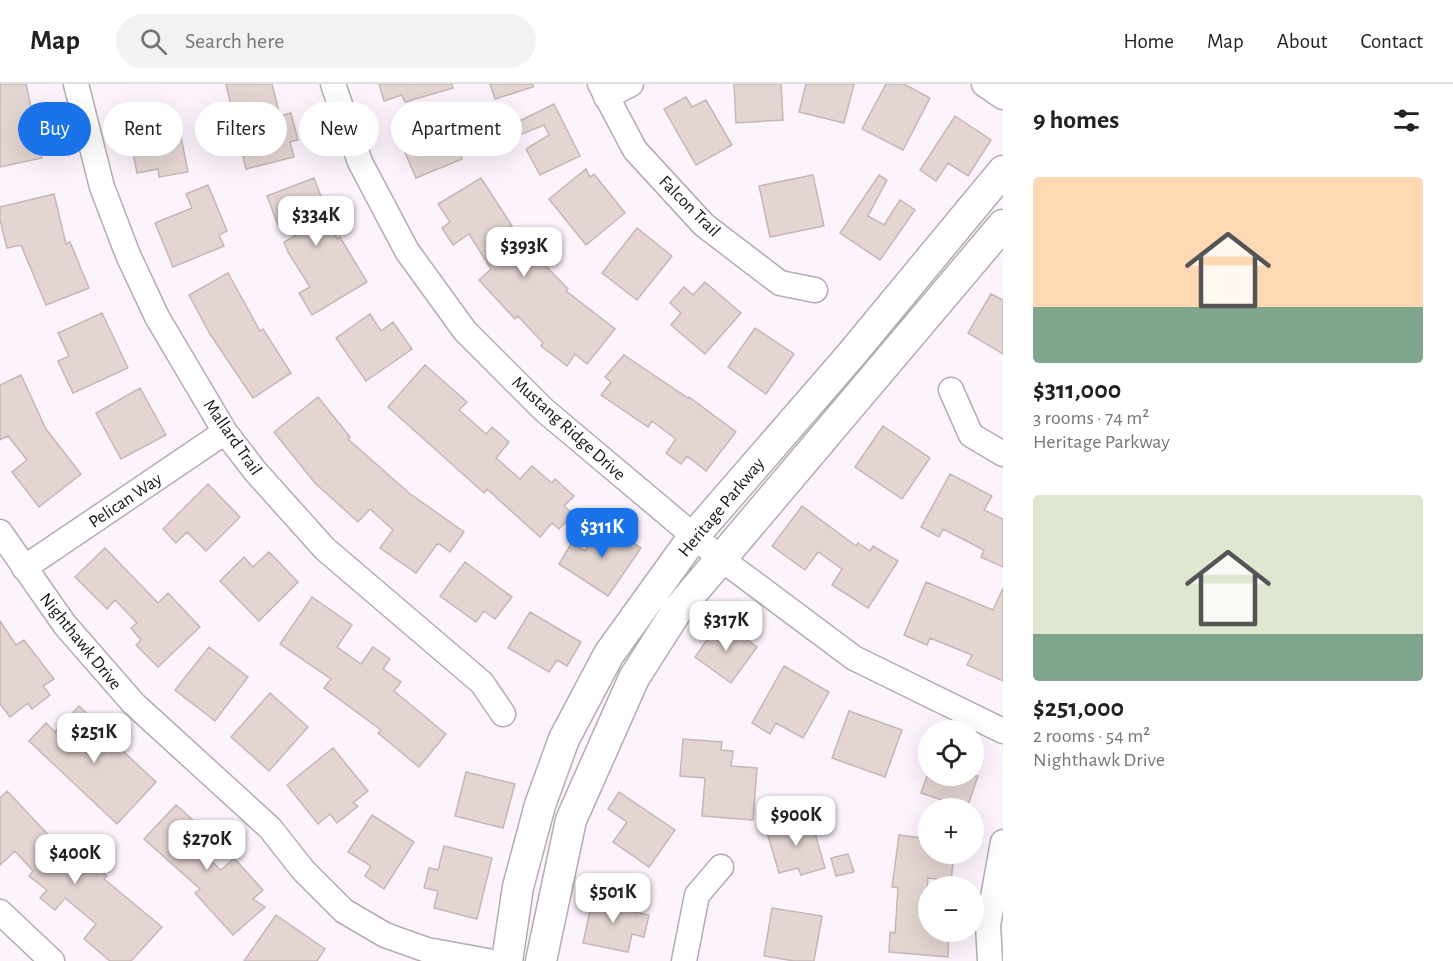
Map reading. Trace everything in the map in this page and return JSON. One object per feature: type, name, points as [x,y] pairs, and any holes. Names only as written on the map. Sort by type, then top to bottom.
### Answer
[{"type":"main road","name":"Heritage Parkway","points":[[507,961],[518,887],[540,805],[564,739],[609,654],[694,536],[850,356],[1003,171]]},
{"type":"main road","name":"Heritage Parkway","points":[[541,961],[571,820],[629,689],[676,612],[1003,225]]},
{"type":"street","name":"Mallard Trail","points":[[76,84],[102,187],[128,255],[157,317],[225,432],[255,471],[325,549],[482,682],[503,714]]},
{"type":"street","name":"Mustang Ridge Drive","points":[[333,84],[360,162],[407,251],[465,331],[544,410],[720,558],[854,658],[1003,731]]},
{"type":"street","points":[[603,91],[631,84]]},
{"type":"street","points":[[984,84],[1003,97]]},
{"type":"street","name":"Falcon Trail","points":[[603,91],[635,150],[704,225],[780,283],[815,290]]},
{"type":"street","points":[[951,390],[970,435],[1003,454]]},
{"type":"street","name":"Pelican Way","points":[[24,568],[225,432]]},
{"type":"street","name":"Nighthawk Drive","points":[[0,532],[65,625],[134,704],[270,828],[303,870],[344,911],[385,935],[427,950],[488,961]]},
{"type":"street","points":[[990,961],[988,925],[1003,842]]},
{"type":"street","points":[[684,961],[697,895],[721,867]]},
{"type":"street","points":[[0,912],[52,961]]},
{"type":"building","points":[[0,84],[26,84],[30,102],[18,102],[18,156],[42,156],[42,158],[0,167]]},
{"type":"building","points":[[226,84],[272,84],[276,102],[230,102]]},
{"type":"building","points":[[379,84],[452,84],[453,88],[405,102],[402,95],[384,101]]},
{"type":"building","points":[[490,84],[533,84],[533,87],[495,99]]},
{"type":"building","points":[[734,84],[781,84],[783,120],[736,123]]},
{"type":"building","points":[[806,84],[854,84],[844,123],[799,112]]},
{"type":"building","points":[[886,84],[904,84],[930,98],[903,150],[862,129]]},
{"type":"building","points":[[686,97],[692,107],[706,100],[732,145],[696,165],[664,109]]},
{"type":"building","points":[[554,104],[580,156],[540,175],[526,149],[549,135],[544,125],[522,134],[522,120]]},
{"type":"building","points":[[291,113],[298,140],[290,142],[294,157],[246,169],[243,156],[287,156],[287,114]]},
{"type":"building","points":[[955,116],[991,140],[968,176],[948,163],[936,181],[920,170]]},
{"type":"building","points":[[183,147],[188,172],[159,177],[158,169],[137,173],[134,156],[183,156]]},
{"type":"building","points":[[406,156],[461,156],[462,159],[416,178]]},
{"type":"building","points":[[586,169],[590,177],[594,174],[625,213],[586,245],[549,199]]},
{"type":"building","points":[[813,175],[824,226],[770,237],[759,186]]},
{"type":"building","points":[[879,175],[887,180],[868,216],[884,225],[900,200],[915,210],[880,260],[840,233]]},
{"type":"building","points":[[314,178],[337,239],[340,237],[367,282],[312,315],[299,293],[310,287],[284,242],[308,229],[301,215],[278,225],[267,196]]},
{"type":"building","points":[[481,178],[512,226],[506,230],[536,262],[539,259],[568,289],[566,291],[615,329],[587,364],[575,354],[567,366],[541,346],[543,343],[518,316],[515,319],[479,280],[491,269],[469,234],[453,245],[442,228],[450,222],[438,204]]},
{"type":"building","points":[[208,185],[227,231],[219,235],[224,246],[173,267],[155,223],[192,208],[186,194]]},
{"type":"building","points":[[54,194],[66,244],[70,242],[89,288],[46,305],[21,245],[7,248],[0,220],[0,207]]},
{"type":"building","points":[[637,228],[672,256],[637,300],[602,273]]},
{"type":"building","points":[[228,273],[260,331],[263,329],[291,373],[253,398],[210,334],[189,295]]},
{"type":"building","points":[[705,282],[741,313],[705,354],[671,325],[681,313],[670,303],[684,287],[693,295]]},
{"type":"building","points":[[991,294],[1003,300],[1003,354],[968,333]]},
{"type":"building","points":[[102,313],[128,368],[73,393],[58,361],[69,356],[58,333]]},
{"type":"building","points":[[370,314],[381,331],[393,322],[412,349],[366,381],[336,338]]},
{"type":"building","points":[[755,328],[794,354],[766,394],[728,367]]},
{"type":"building","points":[[624,355],[689,397],[736,432],[706,471],[687,456],[681,464],[666,453],[676,439],[652,421],[648,427],[601,395],[611,382],[605,377]]},
{"type":"building","points":[[425,365],[467,402],[459,410],[486,434],[492,427],[509,442],[496,458],[520,479],[532,466],[552,483],[555,479],[574,496],[564,506],[573,514],[559,529],[552,523],[540,537],[487,489],[484,493],[388,407]]},
{"type":"building","points":[[21,375],[46,429],[81,474],[39,507],[12,472],[27,460],[8,436],[0,440],[0,385]]},
{"type":"building","points":[[140,388],[166,435],[121,459],[96,413]]},
{"type":"building","points":[[318,397],[350,437],[348,439],[409,493],[464,532],[450,552],[438,543],[416,573],[380,548],[393,530],[370,509],[358,522],[315,483],[274,432]]},
{"type":"building","points":[[883,426],[930,458],[902,499],[855,467]]},
{"type":"building","points":[[950,474],[992,496],[984,510],[1003,519],[1003,567],[981,557],[984,550],[943,529],[939,537],[921,527]]},
{"type":"building","points":[[208,484],[240,517],[206,551],[187,532],[176,543],[163,529]]},
{"type":"building","points":[[802,506],[856,546],[858,543],[870,551],[873,546],[898,561],[868,608],[832,585],[842,569],[818,552],[805,570],[772,546]]},
{"type":"building","points":[[603,523],[641,548],[608,596],[559,564],[572,542],[585,551]]},
{"type":"building","points":[[105,548],[158,603],[168,593],[200,627],[158,667],[136,645],[141,640],[131,628],[137,623],[115,600],[107,609],[75,577]]},
{"type":"building","points":[[269,552],[298,582],[259,621],[220,581],[244,557],[253,567]]},
{"type":"building","points":[[465,562],[512,597],[495,619],[484,611],[476,622],[440,596]]},
{"type":"building","points":[[926,582],[993,610],[1003,588],[1003,681],[967,665],[972,655],[930,638],[927,645],[904,635]]},
{"type":"building","points":[[312,597],[352,625],[337,647],[361,664],[373,647],[390,659],[383,669],[401,682],[394,691],[446,734],[419,767],[378,733],[381,730],[324,688],[331,679],[280,644]]},
{"type":"building","points":[[530,612],[581,642],[567,666],[557,660],[549,672],[508,648]]},
{"type":"building","points":[[0,621],[16,645],[24,640],[54,679],[43,686],[50,695],[32,709],[28,703],[10,717],[0,704]]},
{"type":"building","points":[[720,621],[757,647],[731,683],[695,657]]},
{"type":"building","points":[[209,647],[248,677],[215,721],[175,690]]},
{"type":"building","points":[[784,666],[829,692],[803,738],[776,723],[770,734],[752,723]]},
{"type":"building","points":[[270,693],[308,727],[269,771],[231,737]]},
{"type":"building","points":[[79,706],[156,782],[117,824],[29,741],[46,723],[55,732]]},
{"type":"building","points":[[849,711],[902,730],[885,777],[832,758]]},
{"type":"building","points":[[683,739],[722,742],[721,750],[733,751],[731,766],[757,768],[753,820],[702,816],[705,778],[680,776]]},
{"type":"building","points":[[333,748],[368,791],[353,803],[358,806],[337,823],[330,814],[318,824],[287,785]]},
{"type":"building","points":[[466,772],[515,784],[503,828],[455,816]]},
{"type":"building","points":[[923,786],[975,786],[970,798],[936,798],[921,793]]},
{"type":"building","points":[[7,791],[56,843],[60,838],[107,876],[104,879],[162,927],[131,961],[110,961],[84,939],[96,924],[65,898],[55,910],[40,898],[47,890],[29,876],[33,871],[15,851],[0,865],[0,798]]},
{"type":"building","points":[[619,792],[675,830],[649,867],[613,842],[627,822],[608,809]]},
{"type":"building","points":[[176,805],[211,836],[199,850],[221,870],[234,858],[263,890],[253,899],[265,907],[233,935],[195,893],[200,889],[144,839]]},
{"type":"building","points":[[372,815],[414,842],[384,889],[365,876],[371,866],[348,852]]},
{"type":"building","points":[[810,816],[825,868],[801,875],[798,868],[779,873],[766,829]]},
{"type":"building","points":[[899,835],[918,838],[918,864],[953,864],[952,876],[918,876],[918,942],[949,942],[948,957],[889,952],[890,932],[895,933],[898,888],[892,887]]},
{"type":"building","points":[[444,846],[492,858],[477,919],[434,908],[438,891],[424,888],[429,868],[438,870]]},
{"type":"building","points":[[848,854],[854,872],[836,876],[831,858]]},
{"type":"building","points":[[594,893],[627,900],[625,910],[649,915],[644,937],[632,934],[628,952],[583,943]]},
{"type":"building","points":[[772,908],[822,916],[814,961],[794,961],[764,956]]},
{"type":"building","points":[[276,915],[325,949],[317,961],[244,961]]}]
